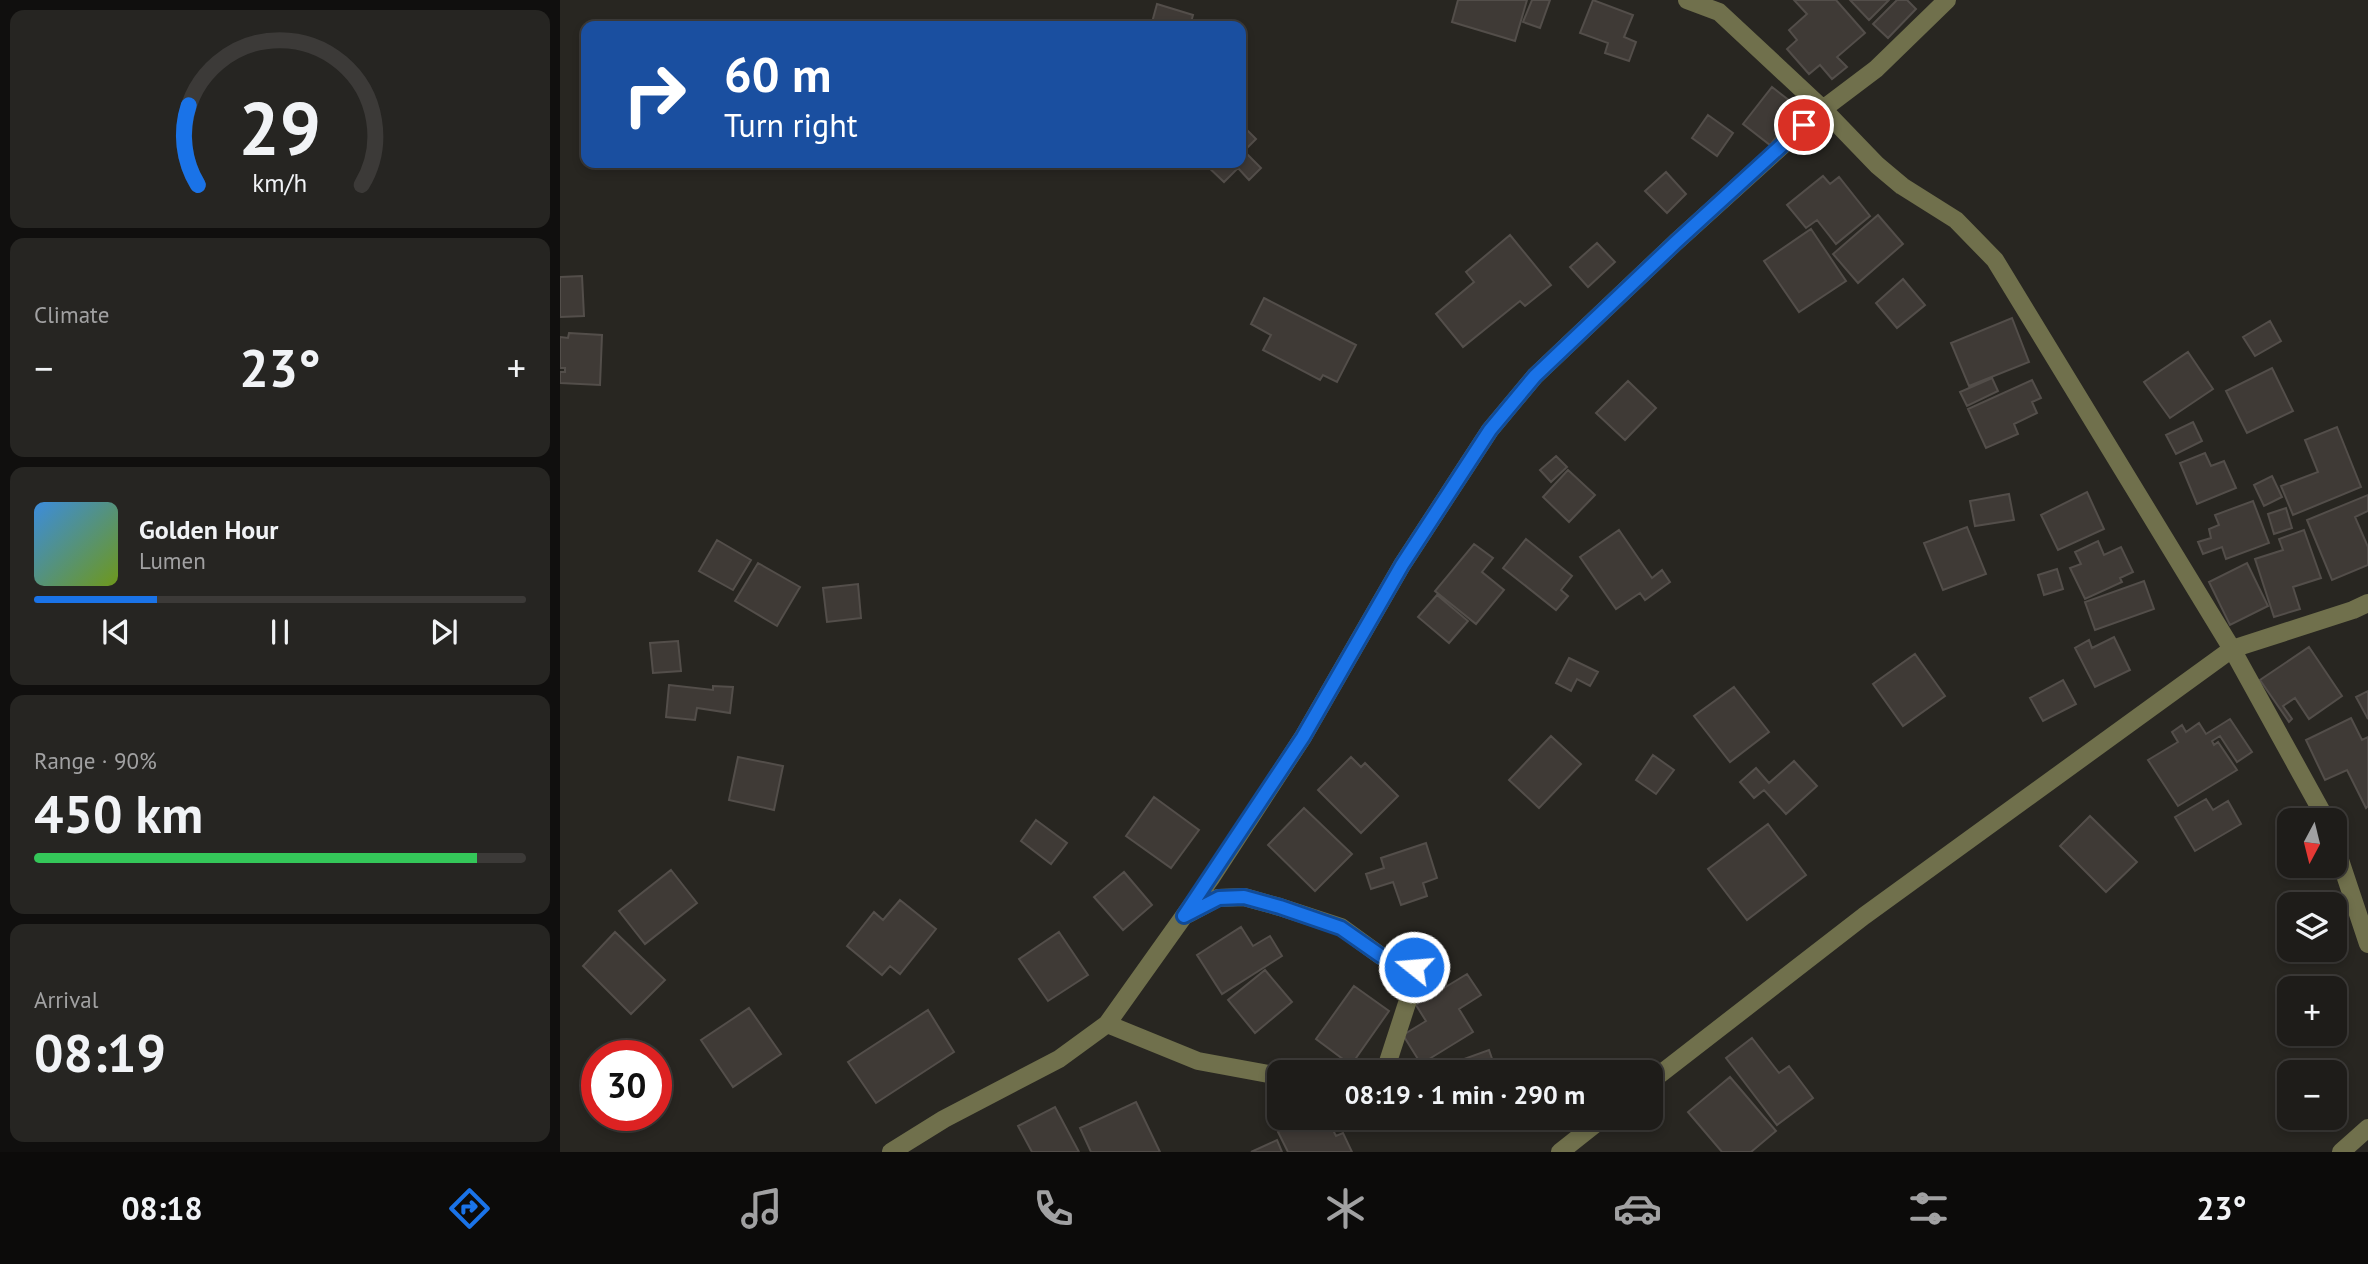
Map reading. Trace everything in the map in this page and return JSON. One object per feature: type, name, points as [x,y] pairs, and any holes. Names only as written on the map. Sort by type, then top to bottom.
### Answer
[{"type":"street","points":[[1687,0],[1719,12],[1822,108],[1877,165],[1902,186],[1956,220],[1995,260],[2232,649],[2320,808]]},
{"type":"street","points":[[891,1152],[944,1119],[1059,1059],[1107,1024],[1184,916],[1303,737],[1402,565],[1490,430],[1535,376],[1676,242],[1822,108],[1876,69],[1947,0]]},
{"type":"street","points":[[1663,1072],[1864,916],[2232,649],[2368,603]]},
{"type":"street","points":[[2346,878],[2368,944]]},
{"type":"street","points":[[1184,916],[1219,898],[1244,897],[1341,928],[1381,956],[1414,967],[1410,994],[1389,1060]]},
{"type":"street","points":[[1107,1024],[1198,1060],[1267,1074]]},
{"type":"street","points":[[2342,1152],[2368,1128]]},
{"type":"street","points":[[1560,1152],[1588,1130]]},
{"type":"building","points":[[1458,0],[1527,0],[1515,41],[1452,22]]},
{"type":"building","points":[[1532,0],[1550,0],[1540,28],[1523,22]]},
{"type":"building","points":[[1593,0],[1633,15],[1624,37],[1636,42],[1629,61],[1605,53],[1608,43],[1580,33]]},
{"type":"building","points":[[1794,0],[1836,0],[1865,33],[1837,57],[1847,67],[1832,79],[1820,65],[1809,74],[1787,49],[1797,40],[1789,30],[1807,14]]},
{"type":"building","points":[[1850,0],[1889,0],[1869,20]]},
{"type":"building","points":[[1897,0],[1907,0],[1916,9],[1888,38],[1873,24]]},
{"type":"building","points":[[1157,4],[1193,15],[1191,21],[1152,21]]},
{"type":"building","points":[[1772,87],[1799,108],[1770,145],[1743,124]]},
{"type":"building","points":[[1708,115],[1733,133],[1717,156],[1692,138]]},
{"type":"building","points":[[1246,129],[1256,139],[1246,149]]},
{"type":"building","points":[[1246,153],[1261,168],[1249,180],[1238,168],[1246,168]]},
{"type":"building","points":[[1209,168],[1238,168],[1224,182]]},
{"type":"building","points":[[1666,172],[1686,194],[1667,213],[1645,191]]},
{"type":"building","points":[[1823,176],[1830,184],[1839,177],[1870,216],[1836,244],[1817,220],[1806,228],[1787,205]]},
{"type":"building","points":[[1878,215],[1903,244],[1858,283],[1833,254]]},
{"type":"building","points":[[1811,229],[1846,281],[1799,312],[1764,261]]},
{"type":"building","points":[[1510,235],[1551,285],[1525,306],[1520,301],[1463,347],[1436,314],[1474,282],[1466,272]]},
{"type":"building","points":[[1597,243],[1615,262],[1588,287],[1570,267]]},
{"type":"building","points":[[582,276],[584,316],[560,317],[560,277]]},
{"type":"building","points":[[1903,279],[1925,305],[1897,328],[1876,303]]},
{"type":"building","points":[[1264,298],[1356,345],[1337,382],[1323,375],[1320,380],[1263,350],[1271,335],[1251,324]]},
{"type":"building","points":[[2012,318],[2029,362],[1969,386],[1951,343]]},
{"type":"building","points":[[2270,321],[2281,341],[2255,356],[2243,337]]},
{"type":"building","points":[[569,333],[602,335],[600,385],[560,383],[560,372],[565,372],[565,368],[560,368],[560,337],[568,338]]},
{"type":"building","points":[[2188,352],[2213,389],[2170,418],[2144,382]]},
{"type":"building","points":[[2272,368],[2293,411],[2247,433],[2226,391]]},
{"type":"building","points":[[1992,378],[1998,391],[1967,406],[1960,392]]},
{"type":"building","points":[[2032,380],[2041,398],[2032,402],[2037,413],[2014,424],[2018,434],[1986,448],[1968,409]]},
{"type":"building","points":[[1628,381],[1656,408],[1625,440],[1596,413]]},
{"type":"building","points":[[2193,422],[2202,441],[2176,454],[2166,435]]},
{"type":"building","points":[[2337,427],[2361,487],[2293,515],[2281,486],[2318,472],[2305,440]]},
{"type":"building","points":[[2205,453],[2211,466],[2224,461],[2236,488],[2197,504],[2180,463]]},
{"type":"building","points":[[1556,456],[1567,467],[1551,482],[1540,470]]},
{"type":"building","points":[[1568,470],[1595,495],[1569,522],[1543,497]]},
{"type":"building","points":[[2272,476],[2282,497],[2264,506],[2254,485]]},
{"type":"building","points":[[2087,492],[2104,529],[2058,550],[2041,515]]},
{"type":"building","points":[[2009,494],[2014,520],[1975,526],[1970,501]]},
{"type":"building","points":[[2368,495],[2368,511],[2355,517],[2368,547],[2368,565],[2332,580],[2307,520]]},
{"type":"building","points":[[2253,501],[2269,543],[2226,559],[2222,547],[2203,554],[2198,542],[2211,538],[2209,529],[2219,525],[2215,515]]},
{"type":"building","points":[[2286,508],[2292,528],[2274,534],[2268,514]]},
{"type":"building","points":[[1967,527],[1986,574],[1943,590],[1924,543]]},
{"type":"building","points":[[1619,530],[1652,578],[1662,570],[1670,582],[1645,600],[1640,593],[1616,609],[1580,557]]},
{"type":"building","points":[[2304,530],[2321,578],[2293,587],[2300,609],[2274,617],[2255,559],[2283,550],[2279,539]]},
{"type":"building","points":[[1526,539],[1572,576],[1561,590],[1568,596],[1556,610],[1503,568]]},
{"type":"building","points":[[717,540],[751,560],[733,590],[699,571]]},
{"type":"building","points":[[2098,541],[2104,555],[2121,547],[2133,572],[2120,578],[2122,582],[2085,599],[2070,568],[2081,564],[2075,552]]},
{"type":"building","points":[[1474,544],[1493,558],[1482,572],[1504,590],[1476,624],[1435,591]]},
{"type":"building","points":[[758,563],[800,587],[777,626],[735,601]]},
{"type":"building","points":[[2247,563],[2268,606],[2230,625],[2209,582]]},
{"type":"building","points":[[2057,569],[2063,589],[2044,595],[2038,575]]},
{"type":"building","points":[[2144,581],[2154,609],[2095,630],[2085,602]]},
{"type":"building","points":[[858,584],[861,618],[827,622],[823,588]]},
{"type":"building","points":[[1437,595],[1468,621],[1449,643],[1418,617]]},
{"type":"building","points":[[2114,637],[2130,670],[2095,687],[2075,648],[2089,640],[2092,648]]},
{"type":"building","points":[[678,641],[681,671],[653,673],[650,643]]},
{"type":"building","points":[[2309,647],[2342,696],[2309,719],[2295,698],[2283,706],[2292,719],[2289,722],[2260,680]]},
{"type":"building","points":[[1915,654],[1945,696],[1903,726],[1873,684]]},
{"type":"building","points":[[1569,658],[1598,672],[1590,686],[1577,679],[1571,691],[1556,683]]},
{"type":"building","points":[[2063,680],[2076,704],[2043,721],[2030,698]]},
{"type":"building","points":[[669,685],[713,690],[713,686],[733,687],[730,713],[697,708],[695,720],[666,717]]},
{"type":"building","points":[[1734,687],[1769,732],[1730,762],[1694,716]]},
{"type":"building","points":[[2368,691],[2368,719],[2356,697]]},
{"type":"building","points":[[2351,718],[2362,740],[2368,737],[2366,808],[2347,770],[2325,780],[2306,740]]},
{"type":"building","points":[[2230,719],[2252,752],[2237,762],[2220,736],[2212,741],[2214,745],[2218,742],[2237,770],[2178,806],[2148,760],[2178,742],[2172,732],[2182,725],[2186,732],[2199,723],[2206,734]]},
{"type":"building","points":[[1551,736],[1581,764],[1539,808],[1509,780]]},
{"type":"building","points":[[1653,755],[1674,770],[1656,794],[1636,780]]},
{"type":"building","points":[[738,757],[783,766],[774,810],[729,800]]},
{"type":"building","points":[[1351,757],[1361,767],[1365,763],[1398,796],[1361,833],[1318,790]]},
{"type":"building","points":[[1794,761],[1817,786],[1786,814],[1764,790],[1754,798],[1740,782],[1756,768],[1769,783]]},
{"type":"building","points":[[1154,797],[1199,830],[1171,868],[1126,836]]},
{"type":"building","points":[[2206,799],[2213,810],[2228,801],[2241,824],[2195,851],[2175,817]]},
{"type":"building","points":[[1304,808],[1352,854],[1315,891],[1268,845]]},
{"type":"building","points":[[2090,816],[2137,862],[2106,892],[2060,846]]},
{"type":"building","points":[[1036,820],[1067,843],[1051,864],[1021,841]]},
{"type":"building","points":[[1768,824],[1806,875],[1747,920],[1708,869]]},
{"type":"building","points":[[1426,843],[1437,878],[1423,883],[1427,896],[1401,905],[1393,882],[1371,889],[1366,874],[1384,868],[1381,858]]},
{"type":"building","points":[[671,870],[697,903],[645,944],[619,911]]},
{"type":"building","points":[[1124,872],[1152,905],[1123,930],[1094,897]]},
{"type":"building","points":[[900,900],[936,929],[900,974],[890,966],[882,975],[847,946],[874,912],[883,920]]},
{"type":"building","points":[[1241,927],[1253,946],[1270,936],[1282,956],[1222,994],[1197,955]]},
{"type":"building","points":[[615,932],[665,980],[631,1014],[583,966]]},
{"type":"building","points":[[1059,932],[1088,975],[1048,1001],[1019,959]]},
{"type":"building","points":[[1265,970],[1292,1002],[1255,1033],[1228,1000]]},
{"type":"building","points":[[1467,974],[1481,995],[1459,1009],[1473,1032],[1428,1060],[1419,1060],[1403,1035],[1426,1021],[1416,1005]]},
{"type":"building","points":[[1354,986],[1389,1011],[1355,1060],[1344,1060],[1316,1039]]},
{"type":"building","points":[[749,1008],[781,1054],[733,1087],[701,1040]]},
{"type":"building","points":[[928,1010],[954,1052],[876,1103],[848,1062]]},
{"type":"building","points":[[1752,1038],[1779,1073],[1789,1066],[1813,1098],[1777,1125],[1726,1058]]},
{"type":"building","points":[[1489,1050],[1492,1060],[1461,1060]]},
{"type":"building","points":[[1730,1077],[1776,1131],[1751,1152],[1722,1152],[1688,1112]]},
{"type":"building","points":[[1136,1102],[1160,1152],[1091,1152],[1080,1128]]},
{"type":"building","points":[[1055,1107],[1079,1152],[1032,1152],[1018,1126]]},
{"type":"building","points":[[1333,1130],[1336,1136],[1343,1133],[1352,1152],[1288,1152],[1278,1132]]},
{"type":"building","points":[[1277,1140],[1282,1152],[1251,1152]]},
{"type":"route","points":[[1414,967],[1381,956],[1341,928],[1244,897],[1219,898],[1184,916],[1303,737],[1402,565],[1490,430],[1535,376],[1804,125]]}]
